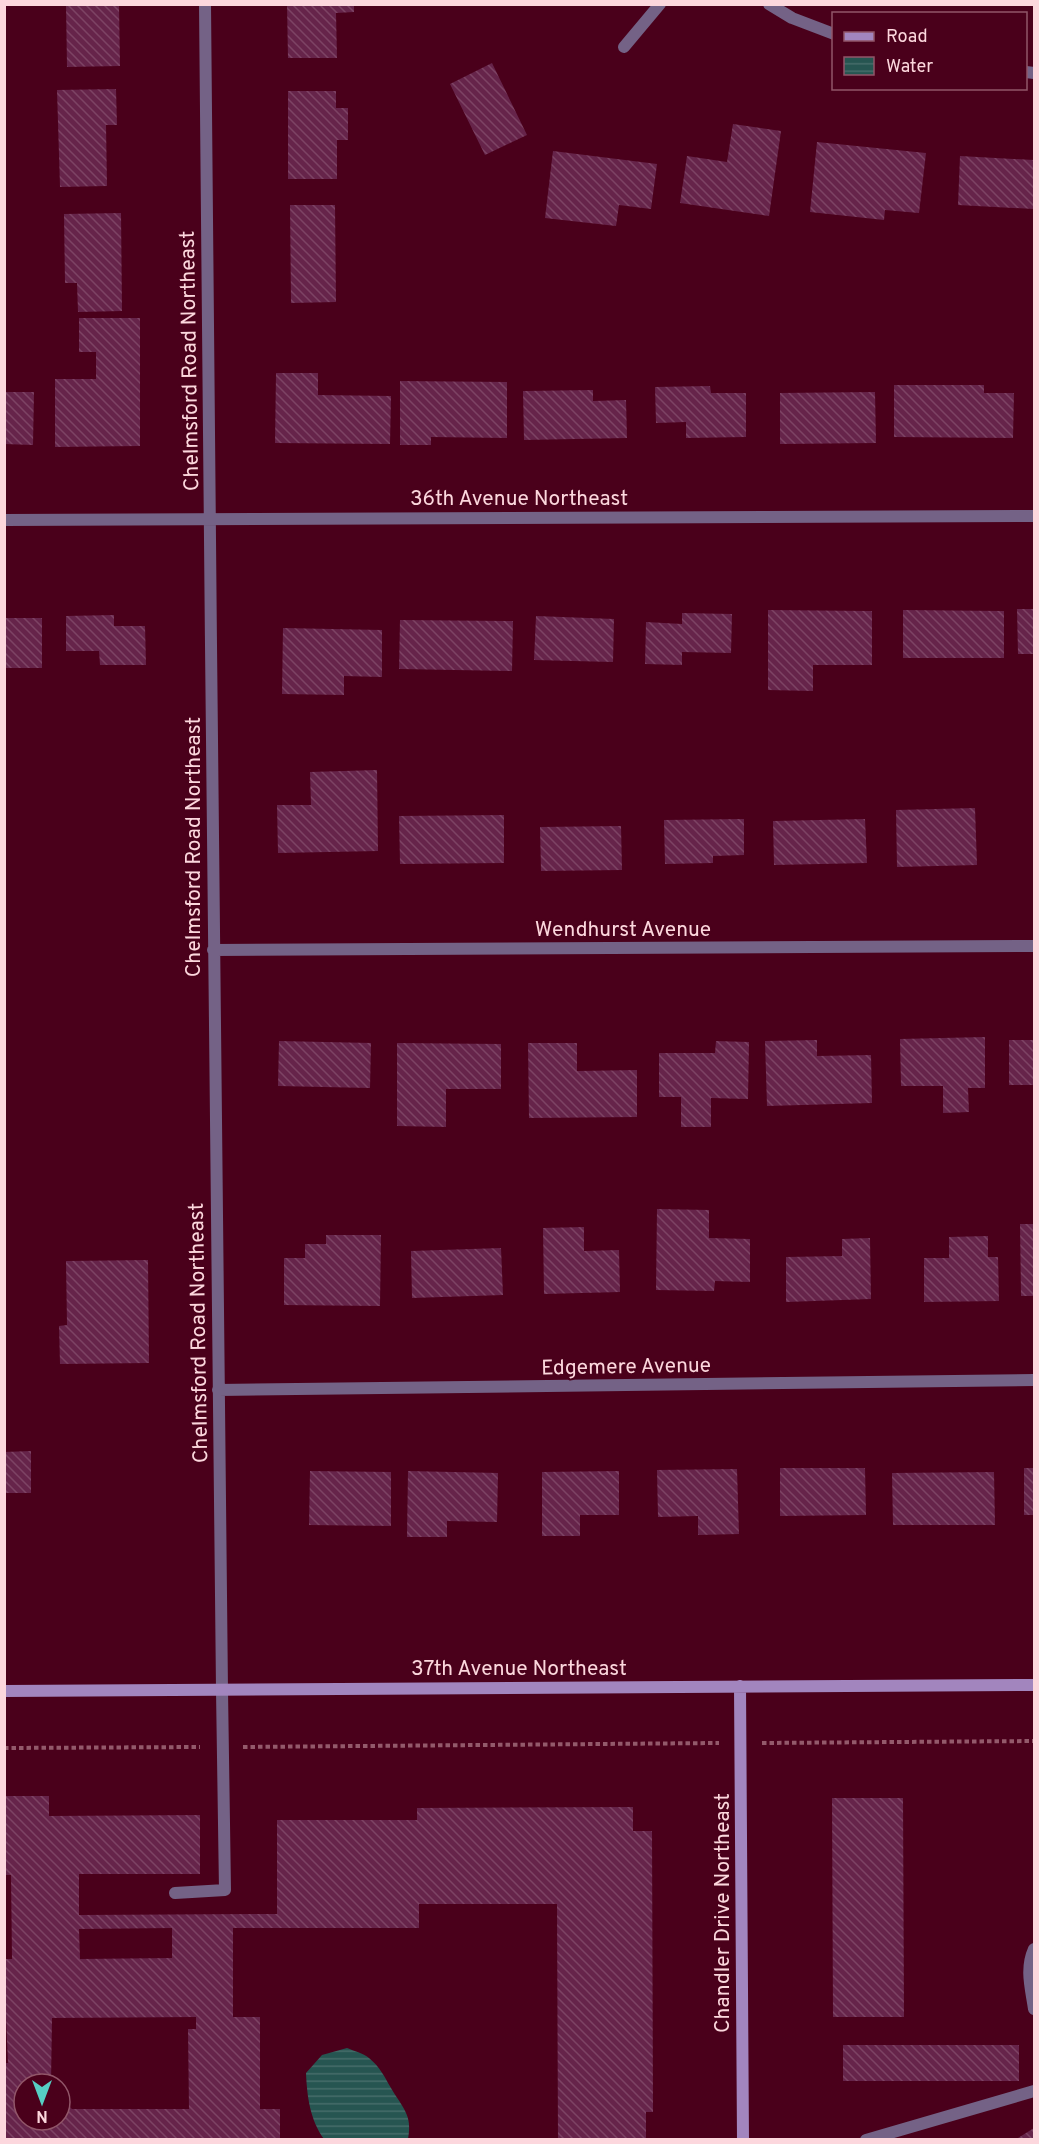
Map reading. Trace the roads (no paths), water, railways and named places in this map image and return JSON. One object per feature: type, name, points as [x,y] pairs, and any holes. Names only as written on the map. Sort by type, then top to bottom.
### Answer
[{"type":"main road","name":"37th Avenue Northeast","points":[[4,1691],[1035,1685]]},
{"type":"main road","name":"Chandler Drive Northeast","points":[[740,1686],[743,2139]]},
{"type":"street","name":"Chelmsford Road Northeast","points":[[175,1893],[225,1890],[213,950],[205,4]]},
{"type":"street","points":[[624,47],[660,4]]},
{"type":"street","points":[[769,4],[792,18],[832,33]]},
{"type":"street","name":"36th Avenue Northeast","points":[[4,520],[1035,516]]},
{"type":"street","name":"Wendhurst Avenue","points":[[213,950],[1035,946]]},
{"type":"street","name":"Edgemere Avenue","points":[[218,1390],[1035,1380]]},
{"type":"street","points":[[1035,1949],[1030,1959],[1028,1977],[1035,2009]]},
{"type":"street","points":[[866,2139],[1035,2091]]},
{"type":"water","points":[[347,2048],[367,2056],[382,2072],[408,2117],[408,2139],[324,2139],[319,2132],[310,2108],[306,2073],[322,2055]]}]
